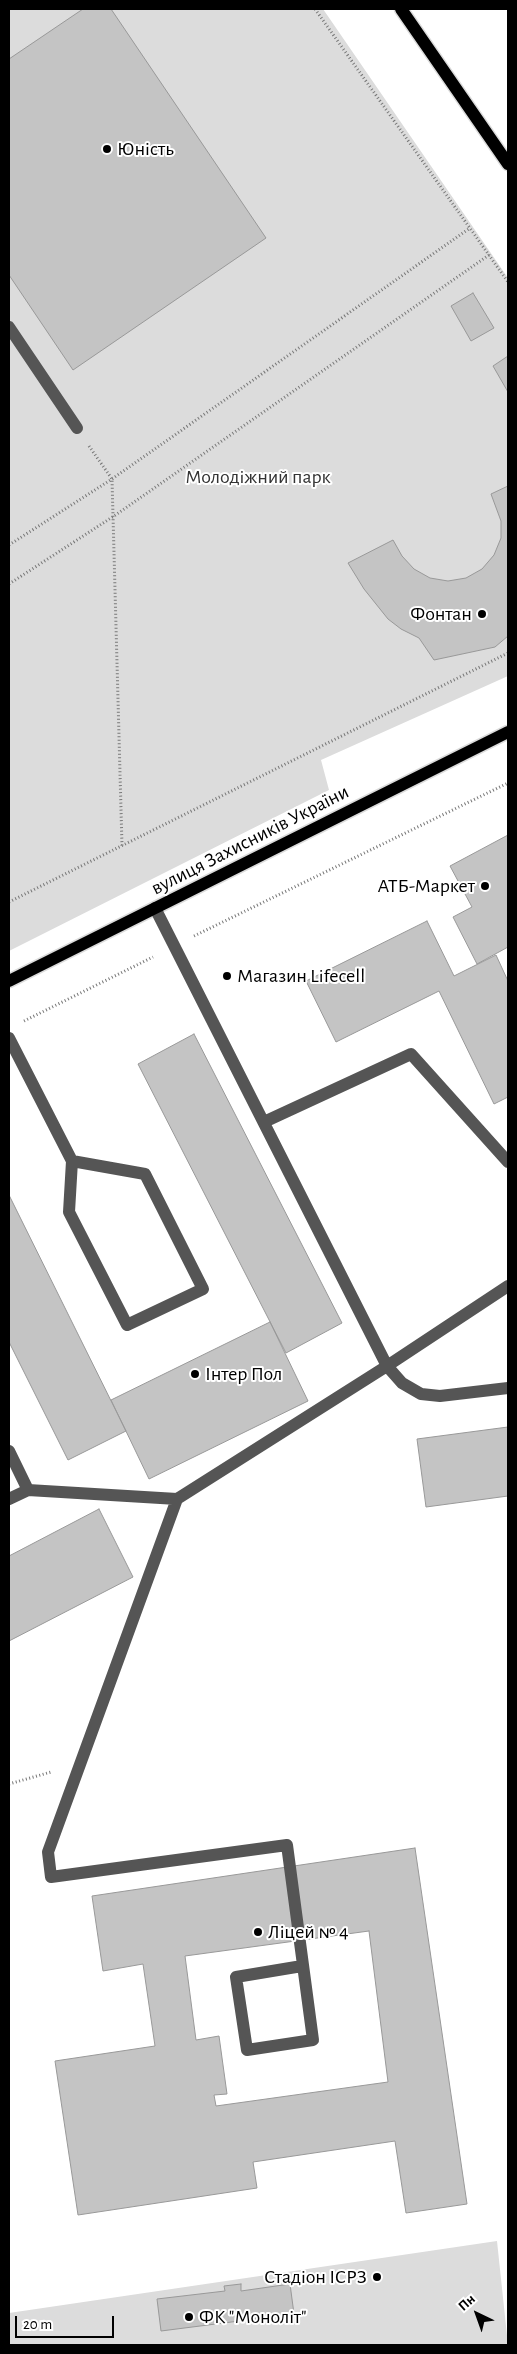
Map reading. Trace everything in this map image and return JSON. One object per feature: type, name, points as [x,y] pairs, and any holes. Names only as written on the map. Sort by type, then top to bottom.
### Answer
[{"type":"main road","points":[[401,9],[508,164]]},
{"type":"main road","name":"вулиця Захисників України","points":[[9,982],[508,732]]},
{"type":"lane","points":[[9,327],[77,428]]},
{"type":"lane","points":[[155,908],[387,1366],[402,1383],[422,1394],[440,1396],[508,1388]]},
{"type":"lane","points":[[9,1038],[72,1161],[70,1212],[127,1325],[203,1289],[145,1174],[72,1161]]},
{"type":"lane","points":[[264,1122],[411,1054],[508,1162]]},
{"type":"lane","points":[[9,1499],[28,1490],[176,1499],[387,1366],[508,1286]]},
{"type":"lane","points":[[9,1451],[28,1490]]},
{"type":"lane","points":[[176,1499],[48,1852],[51,1877],[286,1845],[313,2040],[247,2050],[236,1977],[302,1966]]},
{"type":"path","points":[[315,9],[508,282]]},
{"type":"path","points":[[9,546],[112,478],[470,228]]},
{"type":"path","points":[[9,584],[114,516],[489,255]]},
{"type":"path","points":[[77,428],[112,478],[122,846]]},
{"type":"path","points":[[9,902],[508,653]]},
{"type":"path","points":[[18,1025],[174,946],[508,783]]},
{"type":"path","points":[[9,1784],[80,1764]]},
{"type":"green space","name":"Молодіжний парк","points":[[9,9],[323,9],[508,278],[508,676],[321,760],[329,790],[9,951]]},
{"type":"green space","name":"Стадіон ІСРЗ","points":[[497,2241],[508,2345],[9,2345],[9,2313]]},
{"type":"building","name":"Юність","points":[[83,9],[111,9],[266,238],[73,370],[9,275],[9,59]]},
{"type":"building","points":[[473,293],[494,328],[471,341],[451,306]]},
{"type":"building","points":[[508,356],[508,392],[493,366]]},
{"type":"building","points":[[508,486],[508,636],[495,647],[434,660],[419,638],[401,629],[388,619],[364,589],[348,563],[393,540],[402,556],[414,569],[430,578],[448,581],[466,578],[482,569],[494,555],[501,538],[501,521],[491,494]]},
{"type":"building","name":"АТБ-Маркет","points":[[508,835],[508,947],[477,964],[453,917],[472,907],[450,866]]},
{"type":"building","points":[[427,921],[454,976],[496,955],[508,981],[508,1097],[494,1104],[439,991],[336,1042],[306,981]]},
{"type":"building","points":[[194,1034],[342,1323],[286,1353],[138,1064]]},
{"type":"building","points":[[9,1195],[126,1431],[68,1460],[9,1342]]},
{"type":"building","points":[[270,1322],[308,1401],[149,1479],[111,1400]]},
{"type":"building","points":[[508,1427],[508,1496],[426,1507],[417,1439]]},
{"type":"building","points":[[99,1509],[133,1577],[9,1641],[9,1556]]},
{"type":"building","points":[[415,1848],[467,2204],[406,2213],[395,2141],[253,2162],[257,2188],[78,2215],[55,2061],[155,2046],[143,1964],[103,1971],[92,1896]],"holes":[[[369,1931],[388,2082],[216,2106],[214,2095],[227,2094],[219,2036],[196,2040],[185,1956]]]},
{"type":"building","points":[[241,2284],[241,2291],[290,2284],[294,2314],[161,2331],[157,2299],[225,2291],[224,2286]]},
{"type":"place","name":"Юність","points":[[107,149]]},
{"type":"place","name":"Фонтан","points":[[482,614]]},
{"type":"place","name":"АТБ-Маркет","points":[[485,886]]},
{"type":"place","name":"Магазин Lifecell","points":[[227,976]]},
{"type":"place","name":"Інтер Пол","points":[[195,1374]]},
{"type":"place","name":"Ліцей № 4","points":[[258,1932]]},
{"type":"place","name":"Стадіон ІСРЗ","points":[[377,2277]]},
{"type":"place","name":"ФК \"Моноліт\"","points":[[189,2317]]}]
